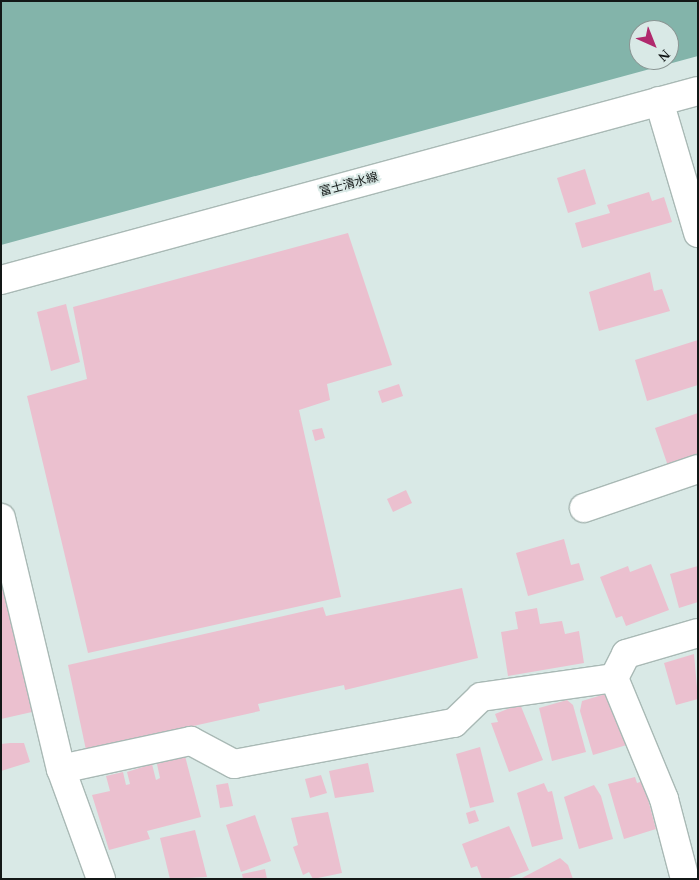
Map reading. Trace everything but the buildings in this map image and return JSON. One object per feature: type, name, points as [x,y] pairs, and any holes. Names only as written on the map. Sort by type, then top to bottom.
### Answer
[{"type":"street","name":"富士清水線","points":[[1,280],[698,91]]},
{"type":"street","points":[[659,101],[698,234]]},
{"type":"street","points":[[584,508],[698,469]]},
{"type":"street","points":[[1,518],[61,769],[101,879]]},
{"type":"street","points":[[686,879],[664,799],[614,678],[626,654],[698,633]]},
{"type":"street","points":[[61,769],[191,741],[234,764],[454,723],[481,697],[614,678]]},
{"type":"green space","points":[[1,1],[698,1],[698,56],[679,61],[679,20],[629,20],[629,70],[646,70],[1,245]]}]
